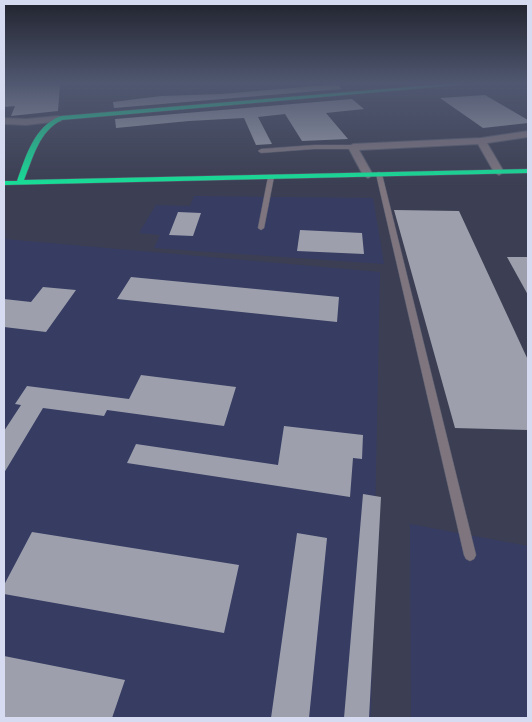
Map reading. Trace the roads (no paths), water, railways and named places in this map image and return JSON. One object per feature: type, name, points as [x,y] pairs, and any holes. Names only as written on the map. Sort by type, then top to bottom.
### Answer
[{"type":"street","points":[[4,121],[53,121],[69,118]]},
{"type":"street","points":[[20,182],[43,133],[53,121]]},
{"type":"street","points":[[353,147],[481,141],[528,134]]},
{"type":"street","points":[[481,141],[499,172]]},
{"type":"street","points":[[353,147],[374,174]]},
{"type":"street","points":[[4,182],[528,171]]},
{"type":"lane","points":[[260,151],[314,147],[353,147]]},
{"type":"lane","points":[[374,174],[470,555]]},
{"type":"lane","points":[[261,228],[271,177]]}]
